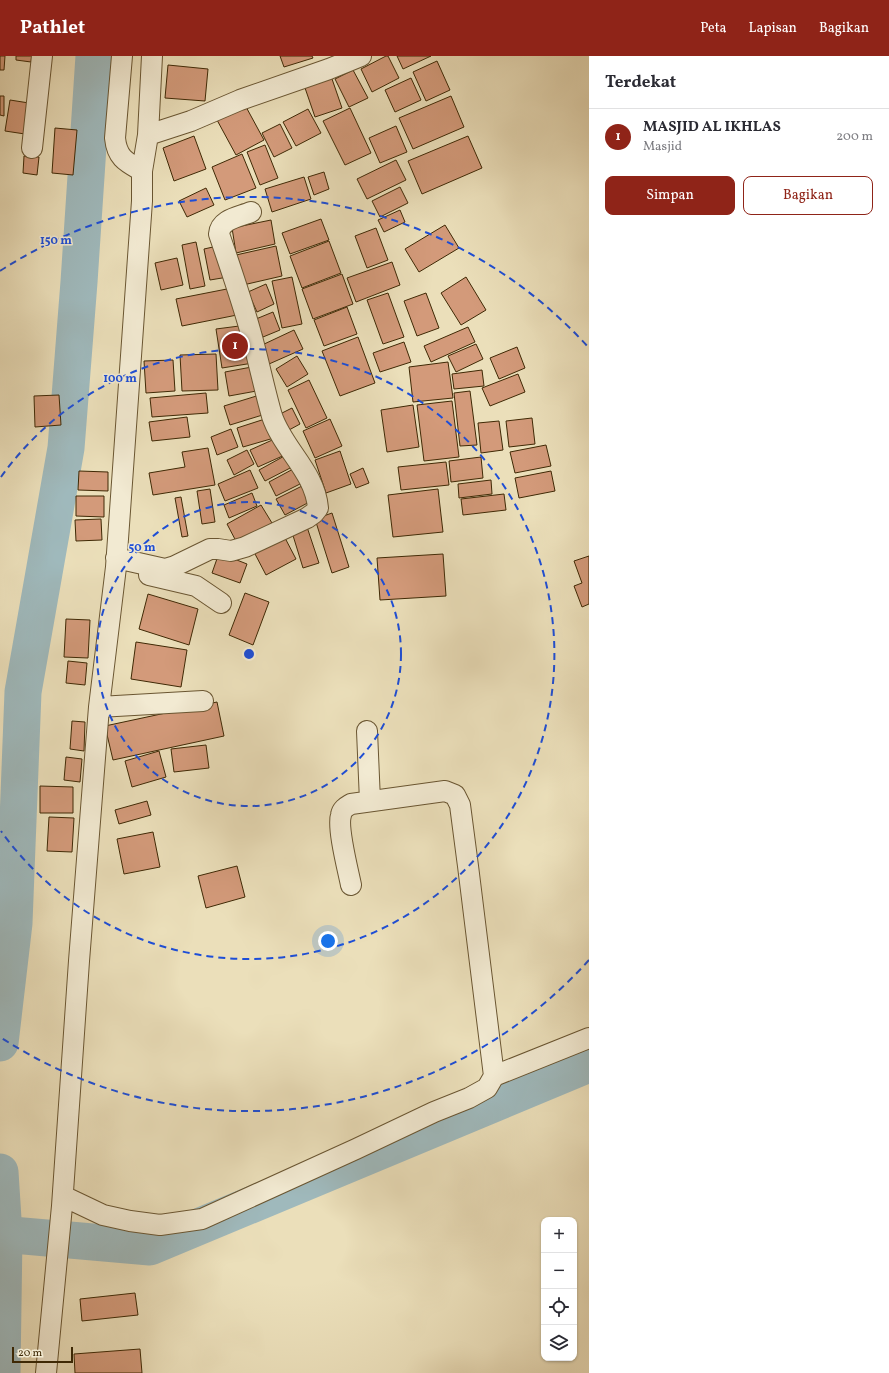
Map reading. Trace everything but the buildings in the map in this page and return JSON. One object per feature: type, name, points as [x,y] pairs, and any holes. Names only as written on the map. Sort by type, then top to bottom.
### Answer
[{"type":"street","points":[[32,148],[42,56]]},
{"type":"street","points":[[122,56],[115,138],[116,150],[128,163],[142,171]]},
{"type":"street","points":[[46,1373],[62,1201],[99,707],[116,563],[142,201],[142,171],[148,135],[152,56]]},
{"type":"street","points":[[148,135],[191,121],[240,100],[330,69],[360,56]]},
{"type":"street","points":[[116,563],[165,569],[210,550],[218,549],[231,551],[245,547],[307,518],[318,508],[313,486],[284,441],[272,416],[250,330],[219,234],[220,228],[223,224],[251,212]]},
{"type":"street","points":[[116,563],[196,586],[221,603]]},
{"type":"street","points":[[99,707],[203,701]]},
{"type":"street","points":[[366,730],[370,801]]},
{"type":"street","points":[[62,1201],[103,1215],[130,1221],[160,1225],[202,1219],[434,1112],[469,1098],[487,1088],[494,1076],[460,805],[455,795],[445,791],[351,804],[344,808],[341,814],[340,826],[351,885]]},
{"type":"street","points":[[494,1076],[589,1038]]},
{"type":"waterway","points":[[0,1043],[14,923],[23,692],[66,448],[94,56]]},
{"type":"waterway","points":[[0,1234],[150,1247],[589,1064]]},
{"type":"waterway","points":[[0,1172],[4,1235],[2,1373]]},
{"type":"place","name":"MASJID AL IKHLAS","points":[[235,346]]}]
